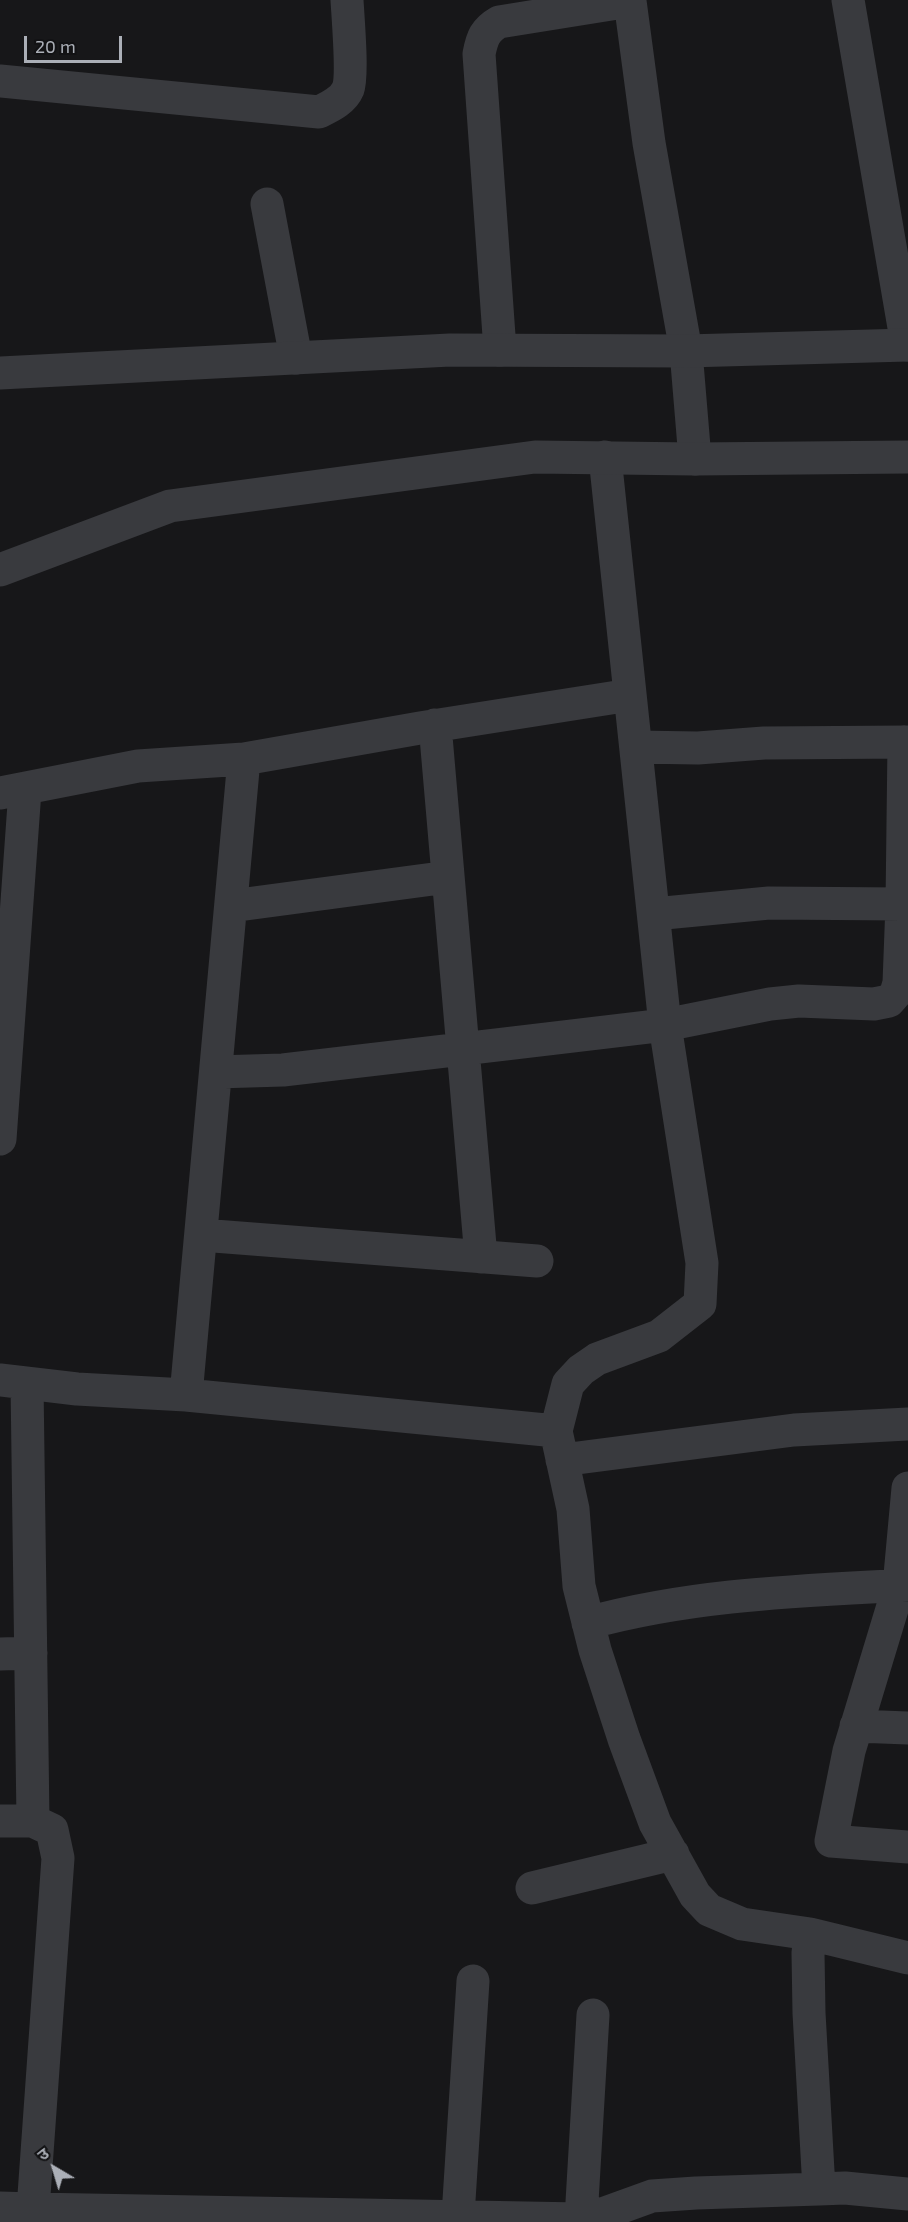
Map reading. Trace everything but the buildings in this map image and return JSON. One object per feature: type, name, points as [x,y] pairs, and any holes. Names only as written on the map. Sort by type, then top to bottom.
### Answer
[{"type":"street","points":[[0,81],[319,112],[336,104],[348,90],[350,70],[347,0]]},
{"type":"street","points":[[500,350],[479,54],[482,39],[488,29],[499,22],[631,0],[650,143],[686,351],[695,459]]},
{"type":"street","points":[[0,373],[450,350],[686,351],[907,345],[848,0]]},
{"type":"street","points":[[267,204],[296,358]]},
{"type":"street","points":[[0,570],[170,506],[535,457],[695,459],[908,457]]},
{"type":"street","points":[[605,457],[665,1025],[702,1263],[700,1304],[659,1336],[597,1359],[581,1370],[568,1384],[559,1446],[573,1509],[579,1587],[624,1739],[656,1823],[695,1895],[709,1910],[742,1924],[810,1934],[908,1958]]},
{"type":"street","points":[[0,1139],[13,791],[138,766],[244,759],[435,725],[630,696]]},
{"type":"street","points":[[435,725],[481,1257]]},
{"type":"street","points":[[216,1072],[284,1070],[665,1025],[780,1003],[799,1001],[874,1004],[889,1001],[896,993],[899,983],[906,742],[764,743],[698,748],[636,747]]},
{"type":"street","points":[[186,1395],[244,759]]},
{"type":"street","points":[[231,906],[448,877]]},
{"type":"street","points":[[654,914],[769,903],[902,904]]},
{"type":"street","points":[[201,1235],[537,1261]]},
{"type":"street","points":[[33,1821],[16,1654],[14,1381],[77,1389],[186,1395],[559,1446],[908,1424]]},
{"type":"street","points":[[908,1488],[904,1586],[856,1726],[831,1841],[908,1847]]},
{"type":"street","points":[[588,1623],[635,1610],[698,1601],[787,1591],[904,1586]]},
{"type":"street","points":[[856,1726],[908,1728]]},
{"type":"street","points":[[0,1821],[33,1821],[52,1830],[58,1858],[34,2216]]},
{"type":"street","points":[[532,1888],[673,1854]]},
{"type":"street","points":[[810,1934],[809,2013],[819,2189]]},
{"type":"street","points":[[448,2218],[473,1981]]},
{"type":"street","points":[[580,2219],[592,2015]]},
{"type":"street","points":[[0,2208],[34,2216],[580,2219],[613,2211],[652,2196],[845,2188],[908,2194]]}]
